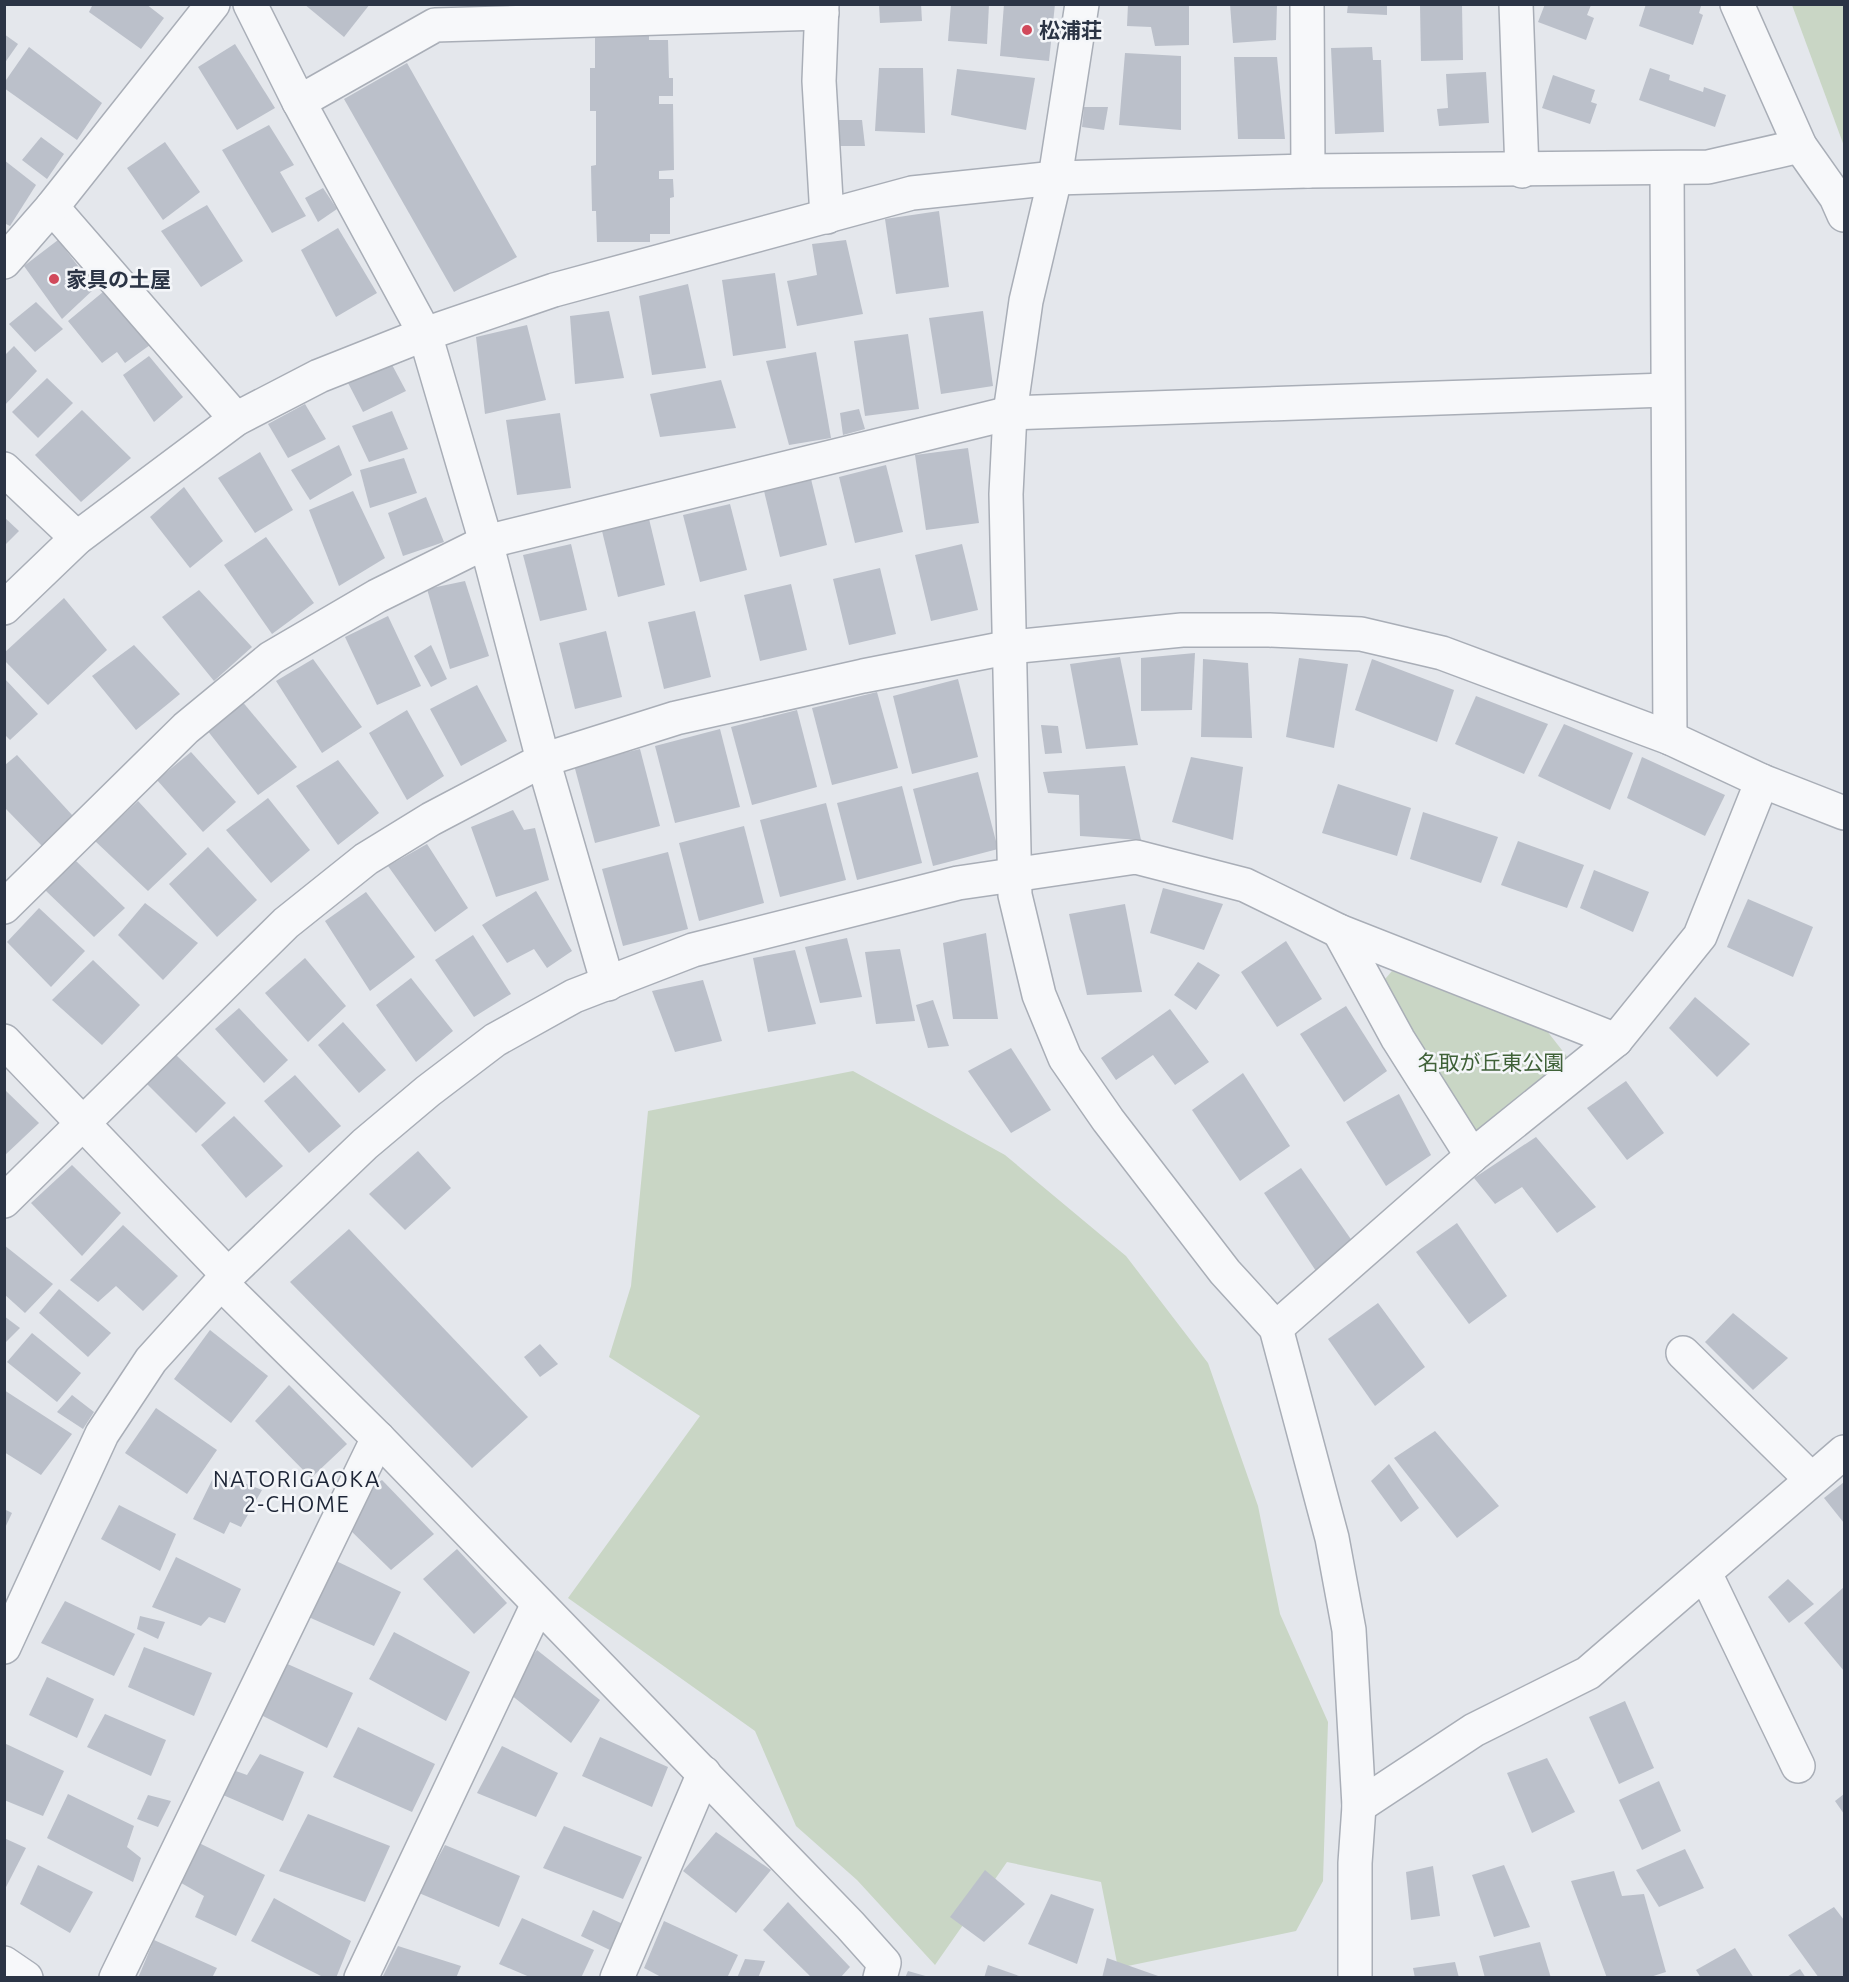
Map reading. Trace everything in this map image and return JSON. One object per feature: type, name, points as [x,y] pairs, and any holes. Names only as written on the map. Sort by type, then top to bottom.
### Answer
[{"type":"street","points":[[4,262],[52,207],[213,4]]},
{"type":"street","points":[[250,4],[299,102],[425,334],[486,542],[543,760],[608,984]]},
{"type":"street","points":[[1082,4],[1055,178],[1026,301],[1010,413],[1006,494],[1015,895],[1039,995],[1065,1058],[1108,1120],[1218,1263],[1276,1328],[1332,1538],[1349,1630],[1359,1806],[1355,1863],[1355,1977]]},
{"type":"street","points":[[1307,4],[1308,171]]},
{"type":"street","points":[[1516,4],[1522,171]]},
{"type":"street","points":[[1737,4],[1800,146],[1836,197],[1845,215]]},
{"type":"street","points":[[299,102],[435,25],[822,9],[819,81],[828,217]]},
{"type":"street","points":[[4,608],[77,537],[236,419],[319,376],[425,334],[554,290],[912,193],[1055,178],[1308,171],[1522,171],[1708,167],[1800,146]]},
{"type":"street","points":[[1666,168],[1670,738]]},
{"type":"street","points":[[52,207],[236,419]]},
{"type":"street","points":[[4,907],[186,728],[271,658],[377,596],[486,542],[1010,413],[1666,390]]},
{"type":"street","points":[[4,470],[77,537]]},
{"type":"street","points":[[4,1201],[286,923],[366,859],[431,819],[543,760],[676,718],[863,676],[1011,647],[1182,630],[1269,630],[1361,634],[1442,653],[1670,738],[1762,781],[1845,813]]},
{"type":"street","points":[[1276,1328],[1472,1156],[1616,1040],[1700,936],[1762,781]]},
{"type":"street","points":[[4,1647],[102,1434],[150,1360],[225,1280],[365,1144],[428,1091],[495,1040],[574,996],[693,950],[958,883],[1136,857],[1245,885],[1339,931],[1616,1040]]},
{"type":"street","points":[[1339,931],[1398,1039],[1472,1156]]},
{"type":"street","points":[[4,1041],[82,1122],[225,1280],[704,1773],[884,1963],[880,1977]]},
{"type":"street","points":[[1683,1353],[1811,1479]]},
{"type":"street","points":[[116,1977],[378,1438]]},
{"type":"street","points":[[1359,1806],[1474,1730],[1588,1673],[1845,1452]]},
{"type":"street","points":[[1705,1573],[1798,1766]]},
{"type":"street","points":[[361,1977],[538,1604]]},
{"type":"street","points":[[617,1977],[704,1773]]},
{"type":"street","points":[[4,1963],[26,1977]]},
{"type":"green space","points":[[1792,5],[1844,5],[1844,146]]},
{"type":"green space","name":"名取が丘東公園","points":[[1392,971],[1547,1031],[1572,1063],[1479,1134],[1379,986]]},
{"type":"green space","points":[[853,1071],[1005,1155],[1126,1256],[1208,1363],[1258,1506],[1280,1614],[1328,1722],[1323,1881],[1296,1931],[1118,1968],[1101,1882],[1007,1862],[935,1965],[857,1880],[796,1826],[755,1731],[568,1598],[700,1416],[609,1357],[631,1286],[648,1111]]},
{"type":"building","points":[[93,4],[146,4],[164,18],[141,49],[89,12]]},
{"type":"building","points":[[304,4],[370,4],[344,37]]},
{"type":"building","points":[[879,4],[921,4],[922,21],[880,23]]},
{"type":"building","points":[[951,4],[989,4],[987,44],[948,41]]},
{"type":"building","name":"松浦荘","points":[[1004,4],[1055,4],[1049,61],[1000,56]]},
{"type":"building","points":[[1128,4],[1189,4],[1189,45],[1155,46],[1151,27],[1127,26]]},
{"type":"building","points":[[1230,4],[1277,4],[1276,40],[1233,43]]},
{"type":"building","points":[[1348,4],[1387,4],[1387,15],[1347,13]]},
{"type":"building","points":[[1545,4],[1591,5],[1587,15],[1594,18],[1586,40],[1538,22]]},
{"type":"building","points":[[1646,4],[1701,6],[1699,13],[1703,15],[1693,45],[1639,26]]},
{"type":"building","points":[[1420,5],[1462,5],[1463,60],[1421,61]]},
{"type":"building","points":[[4,34],[18,44],[4,64]]},
{"type":"building","points":[[595,36],[649,36],[649,40],[668,40],[669,78],[673,78],[673,96],[659,96],[659,104],[673,104],[674,170],[659,171],[659,179],[673,179],[674,197],[670,198],[670,234],[650,234],[650,242],[597,242],[596,211],[592,211],[591,166],[596,165],[596,111],[590,111],[590,68],[595,68]]},
{"type":"building","points":[[235,44],[275,108],[237,130],[198,67]]},
{"type":"building","points":[[29,47],[102,103],[77,140],[4,88],[4,83]]},
{"type":"building","points":[[1372,47],[1373,60],[1381,60],[1384,132],[1335,134],[1331,48]]},
{"type":"building","points":[[1125,53],[1181,56],[1181,130],[1119,125]]},
{"type":"building","points":[[1234,57],[1277,57],[1285,139],[1238,139]]},
{"type":"building","points":[[407,63],[517,257],[454,292],[344,99]]},
{"type":"building","points":[[879,68],[923,68],[925,133],[875,131]]},
{"type":"building","points":[[1650,68],[1670,75],[1669,80],[1703,92],[1704,87],[1726,95],[1715,127],[1639,100]]},
{"type":"building","points":[[957,69],[1035,78],[1026,130],[951,115]]},
{"type":"building","points":[[1486,72],[1489,123],[1439,126],[1437,109],[1448,108],[1446,74]]},
{"type":"building","points":[[1553,75],[1595,90],[1591,102],[1597,104],[1590,124],[1542,108]]},
{"type":"building","points":[[1084,107],[1108,107],[1104,130],[1082,127]]},
{"type":"building","points":[[839,120],[862,120],[865,146],[838,146]]},
{"type":"building","points":[[269,125],[294,165],[280,172],[306,216],[272,233],[222,150]]},
{"type":"building","points":[[41,137],[64,154],[47,179],[22,160]]},
{"type":"building","points":[[165,142],[200,192],[163,220],[127,168]]},
{"type":"building","points":[[4,160],[36,185],[10,226],[4,223]]},
{"type":"building","points":[[323,188],[337,209],[318,222],[305,198]]},
{"type":"building","points":[[207,205],[243,261],[201,287],[161,231]]},
{"type":"building","points":[[939,211],[949,287],[896,294],[885,219]]},
{"type":"building","points":[[338,228],[377,293],[336,317],[301,250]]},
{"type":"building","points":[[58,240],[95,288],[62,319],[24,266]]},
{"type":"building","points":[[846,240],[863,314],[797,326],[787,281],[817,275],[812,244]]},
{"type":"building","points":[[775,273],[786,348],[733,356],[722,280]]},
{"type":"building","points":[[688,284],[706,368],[652,375],[639,296]]},
{"type":"building","points":[[103,292],[150,345],[125,363],[117,352],[102,363],[68,321]]},
{"type":"building","points":[[36,302],[63,329],[35,352],[9,324]]},
{"type":"building","points":[[609,311],[624,378],[575,384],[570,316]]},
{"type":"building","points":[[983,311],[993,386],[941,394],[929,318]]},
{"type":"building","points":[[527,325],[546,400],[485,414],[476,337]]},
{"type":"building","points":[[908,334],[919,409],[865,416],[854,341]]},
{"type":"building","points":[[14,346],[37,371],[4,406],[4,356]]},
{"type":"building","points":[[816,352],[831,438],[789,445],[766,361]]},
{"type":"building","points":[[149,356],[183,397],[154,422],[123,375]]},
{"type":"building","points":[[390,361],[406,391],[363,412],[346,379]]},
{"type":"building","points":[[47,378],[73,403],[38,438],[12,412]]},
{"type":"building","points":[[721,380],[736,428],[660,437],[650,394]]},
{"type":"building","points":[[305,404],[326,439],[288,458],[268,424]]},
{"type":"building","points":[[859,409],[865,429],[843,435],[840,413]]},
{"type":"building","points":[[82,410],[131,458],[81,502],[35,455]]},
{"type":"building","points":[[392,411],[408,449],[369,462],[352,426]]},
{"type":"building","points":[[560,413],[571,488],[517,495],[506,420]]},
{"type":"building","points":[[339,445],[352,475],[310,500],[291,470]]},
{"type":"building","points":[[968,448],[979,523],[926,530],[915,455]]},
{"type":"building","points":[[260,452],[293,510],[255,533],[218,478]]},
{"type":"building","points":[[404,458],[417,493],[370,508],[360,470]]},
{"type":"building","points":[[886,465],[903,532],[855,543],[839,477]]},
{"type":"building","points":[[811,479],[827,545],[780,557],[764,491]]},
{"type":"building","points":[[184,487],[223,541],[190,568],[150,517]]},
{"type":"building","points":[[353,491],[385,558],[339,586],[309,510]]},
{"type":"building","points":[[426,497],[444,542],[403,556],[388,513]]},
{"type":"building","points":[[730,504],[747,570],[700,582],[683,515]]},
{"type":"building","points":[[4,517],[19,531],[4,546]]},
{"type":"building","points":[[649,519],[665,585],[618,597],[602,531]]},
{"type":"building","points":[[266,537],[314,603],[272,634],[224,565]]},
{"type":"building","points":[[571,544],[587,610],[540,621],[523,555]]},
{"type":"building","points":[[962,544],[978,610],[931,621],[915,555]]},
{"type":"building","points":[[880,568],[896,634],[849,645],[833,579]]},
{"type":"building","points":[[465,581],[489,656],[450,669],[427,589]]},
{"type":"building","points":[[791,584],[807,650],[760,661],[744,595]]},
{"type":"building","points":[[199,590],[252,647],[214,681],[162,617]]},
{"type":"building","points":[[64,598],[107,650],[48,705],[4,660],[4,653]]},
{"type":"building","points":[[695,611],[711,677],[664,689],[648,622]]},
{"type":"building","points":[[388,616],[421,686],[377,705],[345,637]]},
{"type":"building","points":[[606,631],[622,697],[575,709],[559,643]]},
{"type":"building","points":[[134,645],[180,694],[136,730],[92,676]]},
{"type":"building","points":[[431,645],[447,679],[431,687],[414,656]]},
{"type":"building","points":[[1195,653],[1192,710],[1141,711],[1141,658]]},
{"type":"building","points":[[1120,657],[1138,745],[1086,749],[1070,664]]},
{"type":"building","points":[[1299,658],[1348,664],[1334,748],[1286,737]]},
{"type":"building","points":[[313,659],[362,727],[322,753],[276,681]]},
{"type":"building","points":[[1203,659],[1248,663],[1252,738],[1201,737]]},
{"type":"building","points":[[1372,659],[1454,690],[1437,742],[1355,710]]},
{"type":"building","points":[[4,678],[38,714],[10,740],[4,734]]},
{"type":"building","points":[[958,679],[978,757],[912,774],[893,696]]},
{"type":"building","points":[[477,685],[507,741],[461,766],[430,709]]},
{"type":"building","points":[[877,692],[898,768],[832,785],[812,708]]},
{"type":"building","points":[[1476,696],[1548,724],[1524,774],[1455,744]]},
{"type":"building","points":[[241,700],[297,767],[258,795],[207,730]]},
{"type":"building","points":[[407,710],[444,776],[407,800],[369,733]]},
{"type":"building","points":[[797,710],[817,787],[752,805],[731,727]]},
{"type":"building","points":[[1564,724],[1633,753],[1610,810],[1538,776]]},
{"type":"building","points":[[1041,725],[1058,726],[1062,753],[1045,754]]},
{"type":"building","points":[[720,729],[740,807],[675,823],[655,746]]},
{"type":"building","points":[[640,749],[660,826],[595,843],[574,765]]},
{"type":"building","points":[[191,752],[236,802],[203,832],[157,780]]},
{"type":"building","points":[[17,755],[73,816],[43,847],[5,808],[5,765]]},
{"type":"building","points":[[1191,757],[1243,767],[1233,840],[1172,822]]},
{"type":"building","points":[[1642,757],[1725,795],[1705,836],[1627,798]]},
{"type":"building","points":[[338,760],[379,813],[338,845],[296,786]]},
{"type":"building","points":[[1125,766],[1141,840],[1080,836],[1079,795],[1048,793],[1043,772]]},
{"type":"building","points":[[978,772],[998,849],[933,866],[913,789]]},
{"type":"building","points":[[1338,784],[1411,808],[1397,856],[1322,833]]},
{"type":"building","points":[[902,786],[922,863],[857,880],[837,803]]},
{"type":"building","points":[[268,798],[310,850],[271,883],[226,830]]},
{"type":"building","points":[[138,801],[187,854],[148,891],[95,841]]},
{"type":"building","points":[[826,803],[846,880],[780,897],[760,820]]},
{"type":"building","points":[[513,810],[524,830],[535,828],[549,880],[496,897],[471,827]]},
{"type":"building","points":[[1423,812],[1498,837],[1481,883],[1410,859]]},
{"type":"building","points":[[744,826],[764,903],[699,921],[679,843]]},
{"type":"building","points":[[1518,841],[1584,865],[1567,908],[1501,885]]},
{"type":"building","points":[[427,844],[468,908],[435,932],[388,866]]},
{"type":"building","points":[[208,847],[257,900],[217,937],[169,884]]},
{"type":"building","points":[[668,852],[688,929],[623,946],[602,869]]},
{"type":"building","points":[[76,861],[125,908],[94,937],[45,890]]},
{"type":"building","points":[[1594,870],[1649,892],[1633,932],[1580,908]]},
{"type":"building","points":[[1163,888],[1223,904],[1204,950],[1150,933]]},
{"type":"building","points":[[536,891],[572,951],[547,968],[534,949],[507,963],[482,925]]},
{"type":"building","points":[[366,892],[415,957],[370,991],[325,921]]},
{"type":"building","points":[[1748,899],[1813,927],[1793,977],[1727,947]]},
{"type":"building","points":[[145,903],[198,943],[163,980],[118,935]]},
{"type":"building","points":[[1125,904],[1142,992],[1087,995],[1069,914]]},
{"type":"building","points":[[39,908],[85,951],[51,987],[7,942]]},
{"type":"building","points":[[986,933],[998,1019],[953,1019],[943,943]]},
{"type":"building","points":[[473,935],[511,994],[474,1017],[435,960]]},
{"type":"building","points":[[847,938],[862,997],[820,1003],[805,947]]},
{"type":"building","points":[[1286,941],[1322,999],[1277,1027],[1241,972]]},
{"type":"building","points":[[900,949],[915,1021],[876,1024],[865,952]]},
{"type":"building","points":[[795,950],[816,1024],[768,1032],[753,958]]},
{"type":"building","points":[[305,958],[346,1006],[308,1042],[265,993]]},
{"type":"building","points":[[93,960],[140,1005],[102,1045],[52,1000]]},
{"type":"building","points":[[1198,962],[1220,975],[1196,1010],[1174,995]]},
{"type":"building","points":[[411,978],[453,1031],[416,1062],[376,1005]]},
{"type":"building","points":[[703,980],[722,1041],[675,1052],[652,991]]},
{"type":"building","points":[[1695,997],[1750,1044],[1717,1077],[1669,1028]]},
{"type":"building","points":[[933,1000],[949,1046],[928,1048],[916,1005]]},
{"type":"building","points":[[1346,1006],[1387,1071],[1344,1102],[1300,1034]]},
{"type":"building","points":[[239,1008],[288,1060],[264,1083],[215,1029]]},
{"type":"building","points":[[1170,1009],[1209,1062],[1175,1085],[1153,1055],[1116,1080],[1101,1058]]},
{"type":"building","points":[[343,1022],[386,1070],[359,1093],[318,1045]]},
{"type":"building","points":[[1011,1048],[1051,1110],[1011,1133],[968,1071]]},
{"type":"building","points":[[176,1055],[226,1103],[196,1133],[147,1084]]},
{"type":"building","points":[[1243,1073],[1290,1146],[1240,1181],[1192,1110]]},
{"type":"building","points":[[295,1075],[341,1126],[309,1153],[264,1101]]},
{"type":"building","points":[[1626,1081],[1664,1133],[1627,1160],[1587,1108]]},
{"type":"building","points":[[4,1089],[39,1123],[4,1156]]},
{"type":"building","points":[[1399,1094],[1431,1155],[1386,1186],[1346,1122]]},
{"type":"building","points":[[234,1116],[283,1166],[246,1198],[201,1145]]},
{"type":"building","points":[[1536,1137],[1596,1207],[1557,1233],[1522,1187],[1495,1204],[1474,1178]]},
{"type":"building","points":[[418,1151],[451,1188],[405,1230],[369,1194]]},
{"type":"building","points":[[72,1165],[121,1213],[82,1256],[31,1203]]},
{"type":"building","points":[[1301,1168],[1355,1245],[1318,1274],[1264,1193]]},
{"type":"building","points":[[1457,1223],[1507,1296],[1469,1324],[1416,1252]]},
{"type":"building","points":[[123,1225],[178,1276],[143,1311],[116,1286],[98,1302],[70,1280]]},
{"type":"building","points":[[349,1229],[528,1417],[472,1468],[290,1282]]},
{"type":"building","points":[[4,1245],[53,1284],[25,1313],[4,1294]]},
{"type":"building","points":[[59,1289],[111,1333],[88,1357],[39,1313]]},
{"type":"building","points":[[1378,1303],[1425,1367],[1375,1406],[1328,1339]]},
{"type":"building","points":[[1733,1313],[1788,1358],[1753,1390],[1705,1342]]},
{"type":"building","points":[[4,1316],[20,1328],[4,1344]]},
{"type":"building","points":[[210,1330],[268,1376],[231,1423],[174,1379]]},
{"type":"building","points":[[32,1333],[81,1373],[57,1402],[7,1362]]},
{"type":"building","points":[[540,1344],[558,1364],[540,1377],[524,1357]]},
{"type":"building","points":[[289,1385],[347,1444],[311,1478],[255,1421]]},
{"type":"building","points":[[4,1390],[72,1434],[41,1475],[4,1452]]},
{"type":"building","points":[[72,1395],[94,1412],[83,1429],[57,1412]]},
{"type":"building","points":[[156,1408],[217,1450],[187,1494],[125,1453]]},
{"type":"building","points":[[1435,1431],[1499,1506],[1457,1538],[1394,1458]]},
{"type":"building","points":[[1389,1464],[1419,1508],[1401,1522],[1371,1481]]},
{"type":"building","points":[[216,1472],[262,1490],[241,1527],[230,1522],[224,1534],[193,1519]]},
{"type":"building","points":[[382,1480],[434,1534],[391,1570],[346,1526],[358,1495]]},
{"type":"building","points":[[1844,1482],[1844,1523],[1824,1498]]},
{"type":"building","points":[[119,1505],[176,1534],[160,1571],[101,1539]]},
{"type":"building","points":[[4,1509],[12,1513],[4,1530]]},
{"type":"building","points":[[457,1549],[507,1603],[474,1634],[423,1579]]},
{"type":"building","points":[[176,1557],[241,1589],[225,1623],[209,1617],[201,1626],[152,1607]]},
{"type":"building","points":[[332,1559],[401,1592],[374,1646],[304,1615]]},
{"type":"building","points":[[1788,1579],[1814,1604],[1789,1623],[1768,1597]]},
{"type":"building","points":[[1844,1587],[1844,1671],[1804,1623]]},
{"type":"building","points":[[65,1601],[135,1634],[114,1676],[41,1643]]},
{"type":"building","points":[[140,1616],[165,1622],[158,1639],[137,1629]]},
{"type":"building","points":[[394,1632],[470,1672],[446,1721],[369,1679]]},
{"type":"building","points":[[144,1647],[212,1673],[194,1716],[128,1687]]},
{"type":"building","points":[[537,1650],[600,1700],[571,1743],[506,1691]]},
{"type":"building","points":[[283,1662],[353,1693],[327,1748],[257,1713]]},
{"type":"building","points":[[47,1677],[94,1699],[77,1738],[29,1715]]},
{"type":"building","points":[[1625,1701],[1654,1768],[1619,1784],[1589,1717]]},
{"type":"building","points":[[105,1714],[166,1740],[151,1776],[87,1747]]},
{"type":"building","points":[[358,1727],[435,1764],[412,1812],[333,1777]]},
{"type":"building","points":[[600,1737],[668,1767],[652,1807],[582,1776]]},
{"type":"building","points":[[4,1743],[64,1771],[43,1816],[4,1800]]},
{"type":"building","points":[[502,1746],[558,1773],[536,1817],[477,1793]]},
{"type":"building","points":[[260,1754],[304,1772],[283,1821],[223,1795],[233,1770],[247,1775]]},
{"type":"building","points":[[1547,1758],[1575,1812],[1532,1833],[1507,1773]]},
{"type":"building","points":[[1659,1781],[1681,1831],[1642,1850],[1619,1800]]},
{"type":"building","points":[[68,1794],[134,1826],[127,1847],[141,1858],[133,1882],[47,1838]]},
{"type":"building","points":[[1844,1794],[1844,1814],[1835,1801]]},
{"type":"building","points":[[148,1795],[171,1801],[158,1827],[137,1819]]},
{"type":"building","points":[[308,1814],[390,1846],[365,1902],[279,1871]]},
{"type":"building","points":[[564,1826],[642,1857],[623,1899],[543,1868]]},
{"type":"building","points":[[716,1832],[771,1870],[736,1913],[683,1871]]},
{"type":"building","points":[[4,1838],[26,1848],[4,1891]]},
{"type":"building","points":[[197,1842],[265,1875],[236,1936],[195,1917],[204,1896],[176,1880]]},
{"type":"building","points":[[445,1845],[520,1876],[499,1927],[419,1893]]},
{"type":"building","points":[[1685,1849],[1704,1888],[1659,1907],[1636,1870]]},
{"type":"building","points":[[38,1865],[93,1892],[70,1933],[20,1904]]},
{"type":"building","points":[[1504,1865],[1530,1927],[1494,1937],[1472,1875]]},
{"type":"building","points":[[1433,1866],[1440,1916],[1411,1920],[1406,1872]]},
{"type":"building","points":[[985,1870],[1025,1904],[984,1942],[950,1917]]},
{"type":"building","points":[[1614,1871],[1622,1896],[1644,1894],[1666,1972],[1647,1978],[1607,1978],[1571,1881]]},
{"type":"building","points":[[1051,1894],[1094,1909],[1077,1964],[1028,1944]]},
{"type":"building","points":[[274,1898],[351,1941],[336,1978],[325,1978],[251,1941]]},
{"type":"building","points":[[788,1902],[850,1967],[840,1978],[812,1978],[763,1930]]},
{"type":"building","points":[[1834,1907],[1844,1920],[1844,1978],[1819,1978],[1788,1935]]},
{"type":"building","points":[[593,1910],[625,1925],[614,1952],[581,1936]]},
{"type":"building","points":[[522,1918],[594,1950],[581,1978],[532,1978],[499,1964]]},
{"type":"building","points":[[664,1921],[738,1955],[727,1978],[663,1978],[644,1968]]},
{"type":"building","points":[[154,1940],[217,1968],[212,1978],[138,1978]]},
{"type":"building","points":[[1540,1942],[1551,1978],[1485,1978],[1479,1956]]},
{"type":"building","points":[[398,1946],[461,1966],[456,1978],[382,1978]]},
{"type":"building","points":[[1735,1948],[1754,1978],[1701,1978],[1696,1970]]},
{"type":"building","points":[[1107,1958],[1161,1977],[1161,1978],[1102,1978]]},
{"type":"building","points":[[745,1959],[765,1961],[758,1978],[737,1978]]},
{"type":"building","points":[[1455,1962],[1459,1978],[1415,1978],[1413,1968]]},
{"type":"building","points":[[988,1965],[1022,1977],[1022,1978],[984,1978]]},
{"type":"building","points":[[1800,1969],[1806,1978],[1785,1978]]},
{"type":"building","points":[[908,1971],[929,1977],[929,1978],[905,1978]]},
{"type":"place","name":"松浦荘","points":[[1027,30]]},
{"type":"place","name":"家具の土屋","points":[[54,279]]},
{"type":"district","name":"NATORIGAOKA 2-CHOME","points":[[297,1490]]}]
